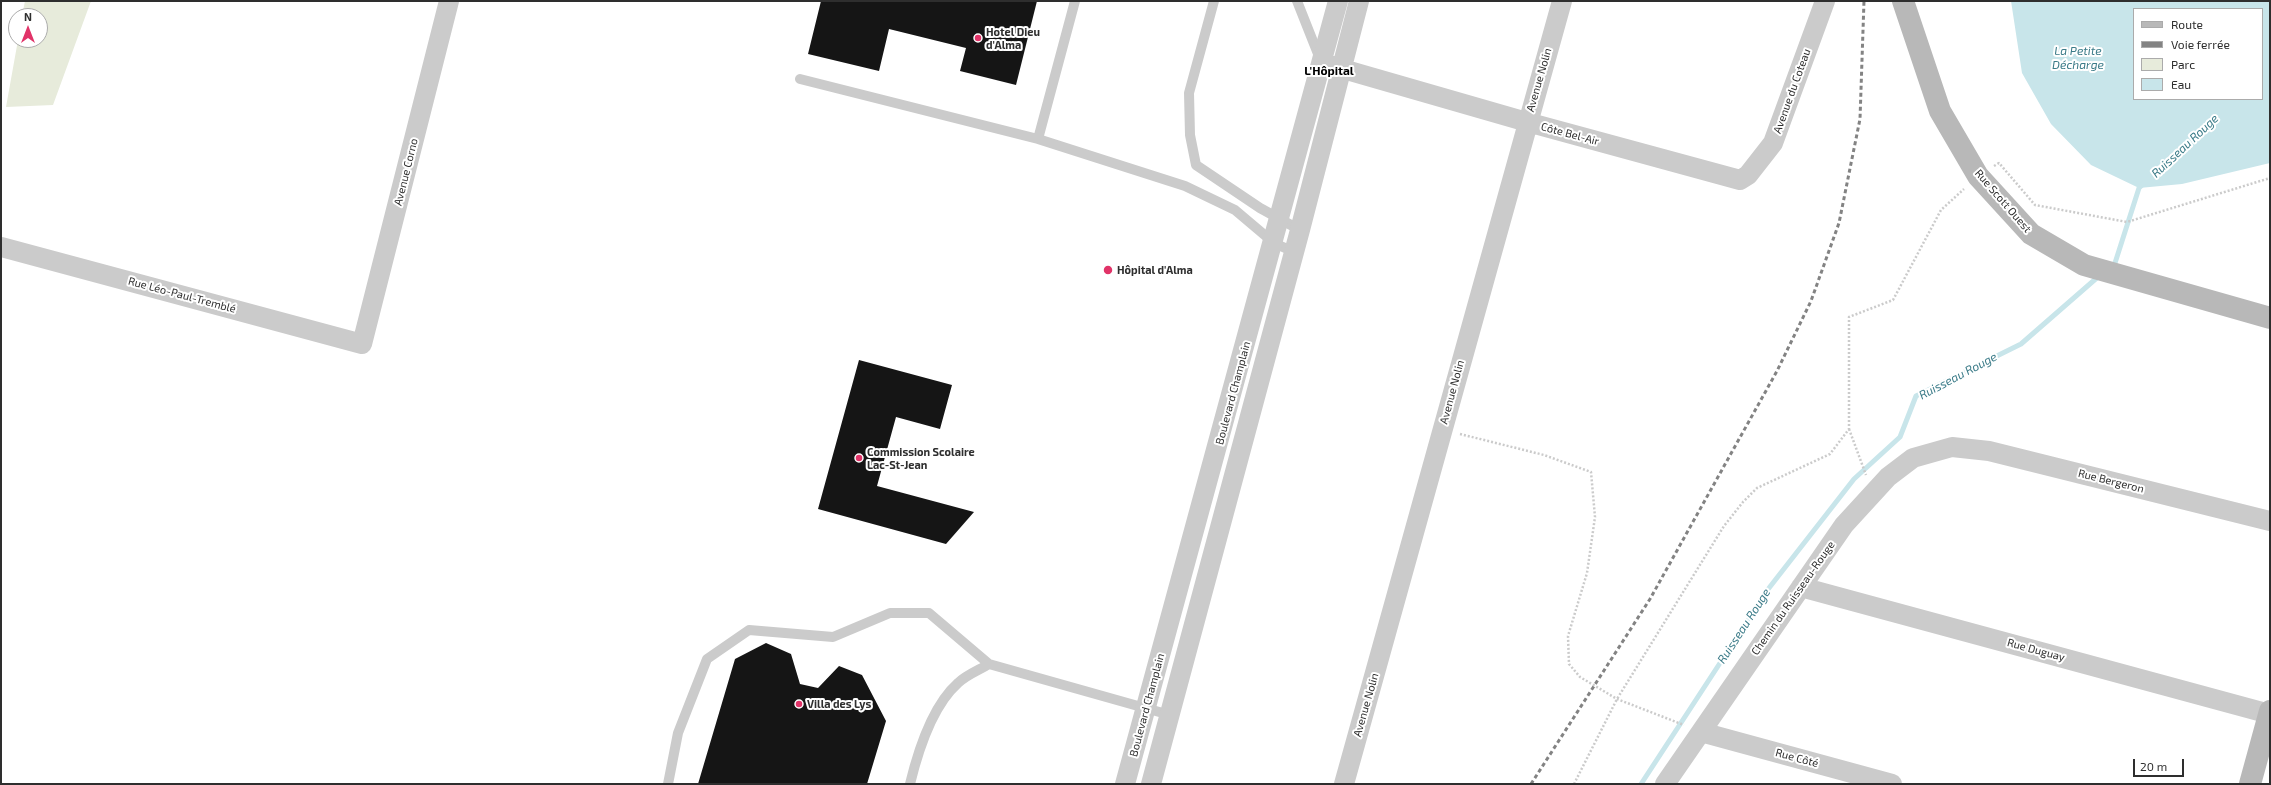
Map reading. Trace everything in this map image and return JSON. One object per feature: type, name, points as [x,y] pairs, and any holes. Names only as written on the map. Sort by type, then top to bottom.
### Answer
[{"type":"street","name":"Avenue Corno","points":[[362,344],[449,1]]},
{"type":"street","name":"Boulevard Champlain","points":[[1125,784],[1274,243],[1338,1]]},
{"type":"street","name":"Boulevard Champlain","points":[[1151,784],[1300,230],[1359,1]]},
{"type":"street","name":"Avenue Nolin","points":[[1344,784],[1527,122],[1562,1]]},
{"type":"street","name":"Avenue du Coteau","points":[[1748,175],[1773,143],[1825,1]]},
{"type":"street","name":"Rue Scott Ouest","points":[[1903,1],[1940,111],[1978,176],[2031,234],[2084,265],[2270,318]]},
{"type":"street","name":"Côte Bel-Air","points":[[1322,63],[1527,122],[1740,180],[1748,175]]},
{"type":"street","name":"Rue Léo-Paul-Tremblé","points":[[1,247],[362,344]]},
{"type":"street","name":"Chemin du Ruisseau-Rouge","points":[[1665,784],[1844,524],[1888,477],[1913,458],[1952,447]]},
{"type":"street","name":"Rue Bergeron","points":[[1952,447],[1989,451],[2270,521]]},
{"type":"street","name":"Rue Duguay","points":[[1801,587],[2270,713]]},
{"type":"street","points":[[2250,784],[2270,713]]},
{"type":"street","name":"Rue Côté","points":[[1701,732],[1892,784]]},
{"type":"lane","points":[[1038,139],[1075,1]]},
{"type":"lane","points":[[1214,1],[1189,93],[1190,135],[1196,165],[1280,220],[1300,230]]},
{"type":"lane","points":[[1297,1],[1322,63]]},
{"type":"lane","points":[[800,79],[1038,139],[1185,186],[1235,210],[1274,243],[1294,252]]},
{"type":"lane","points":[[668,784],[678,733],[707,659],[749,630],[833,637],[890,613],[929,613],[989,664],[1170,715]]},
{"type":"lane","points":[[910,784],[914,768],[934,714],[958,683],[989,664]]},
{"type":"path","points":[[1872,494],[1849,429],[1849,317],[1893,300],[1941,210],[1978,176],[1999,163],[2035,205],[2127,222],[2270,178]]},
{"type":"path","points":[[1574,784],[1617,699],[1724,526],[1743,502],[1757,488],[1830,454],[1849,429]]},
{"type":"path","points":[[1442,430],[1544,455],[1590,472],[1595,517],[1587,573],[1568,636],[1569,664],[1580,677],[1617,699],[1701,732]]},
{"type":"green space","points":[[25,1],[91,1],[53,105],[6,107],[17,48],[48,48],[48,8],[24,8]]},
{"type":"water","name":"La Petite Décharge","points":[[2011,1],[2270,1],[2270,163],[2182,184],[2139,188],[2091,165],[2051,124],[2022,73]]},
{"type":"building","name":"Hotel Dieu d'Alma","points":[[821,1],[1037,1],[1016,85],[960,71],[966,48],[889,29],[879,71],[808,54]]},
{"type":"building","name":"Commission Scolaire Lac-St-Jean","points":[[859,360],[952,385],[940,429],[896,417],[877,486],[974,512],[946,544],[818,509]]},
{"type":"building","name":"Villa des Lys","points":[[766,643],[791,654],[800,684],[818,688],[839,666],[862,675],[886,721],[867,784],[698,784],[735,659]]},
{"type":"waterway","name":"Ruisseau Rouge","points":[[2110,267],[2115,263],[2139,188],[2144,183]]},
{"type":"waterway","name":"Ruisseau Rouge","points":[[1641,784],[1769,588],[1854,479],[1900,437],[1916,396],[2021,344],[2099,276]]},
{"type":"railway","points":[[1531,784],[1650,599],[1777,371],[1811,301],[1839,223],[1860,119],[1864,1]]},
{"type":"place","name":"Hotel Dieu d'Alma","points":[[978,38]]},
{"type":"place","name":"Hôpital d'Alma","points":[[1108,270]]},
{"type":"place","name":"Commission Scolaire Lac-St-Jean","points":[[859,458]]},
{"type":"place","name":"Villa des Lys","points":[[799,704]]},
{"type":"district","name":"L'Hôpital","points":[[1329,71]]}]
